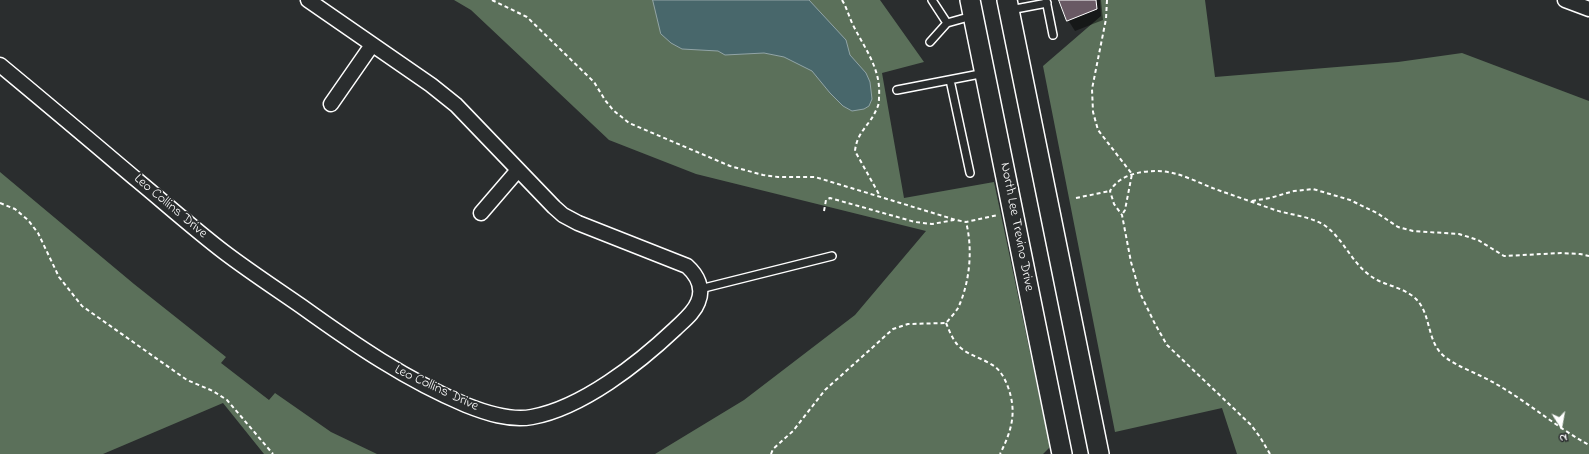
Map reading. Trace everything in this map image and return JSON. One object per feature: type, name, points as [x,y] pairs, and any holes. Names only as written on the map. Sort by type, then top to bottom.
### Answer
[{"type":"main road","points":[[1008,5],[1099,454]]},
{"type":"main road","name":"North Lee Trevino Drive","points":[[972,8],[1062,454]]},
{"type":"street","points":[[308,0],[431,85],[456,105],[563,215],[578,223],[687,266],[696,275],[700,289]]},
{"type":"street","points":[[1565,0],[1589,9]]},
{"type":"street","points":[[331,104],[372,45]]},
{"type":"street","name":"Leo Collins Drive","points":[[0,65],[196,230],[259,277],[379,361],[466,405],[496,416],[531,418],[562,408],[596,390],[620,374],[664,339],[690,314],[698,303],[700,289]]},
{"type":"street","points":[[481,213],[518,170]]},
{"type":"lane","points":[[932,0],[947,23]]},
{"type":"lane","points":[[1008,5],[1046,1],[1053,35]]},
{"type":"lane","points":[[930,42],[947,23],[972,8]]},
{"type":"lane","points":[[897,90],[985,73]]},
{"type":"lane","points":[[950,80],[970,173]]},
{"type":"lane","points":[[700,289],[832,256]]},
{"type":"path","points":[[492,0],[527,18],[594,82],[613,110],[629,123],[730,166],[763,175],[778,177],[815,177],[966,222],[998,215]]},
{"type":"path","points":[[842,0],[853,25],[870,55],[878,76],[880,89],[878,107],[871,120],[858,135],[855,151],[881,197]]},
{"type":"path","points":[[1107,0],[1106,19],[1092,90],[1094,112],[1098,130],[1132,174],[1125,210],[1122,215]]},
{"type":"path","points":[[1270,454],[1251,425],[1167,346],[1154,324],[1140,293],[1131,262],[1122,215],[1114,204],[1110,191],[1113,185],[1122,178],[1132,174],[1158,171],[1175,175],[1276,210],[1303,216],[1323,225],[1340,239],[1356,263],[1368,275],[1416,298],[1424,309],[1435,346],[1445,357],[1496,383],[1536,409],[1562,429],[1589,445]]},
{"type":"path","points":[[1251,201],[1270,198],[1294,191],[1313,189],[1350,200],[1377,213],[1398,227],[1413,231],[1466,236],[1478,240],[1504,256],[1561,253],[1589,256]]},
{"type":"path","points":[[1076,198],[1110,191]]},
{"type":"path","points":[[824,211],[826,200],[830,198],[915,222],[932,224],[956,220]]},
{"type":"path","points":[[0,203],[15,209],[28,220],[38,233],[59,277],[82,306],[187,380],[213,391],[227,400],[273,454]]},
{"type":"path","points":[[946,323],[957,309],[965,288],[970,256],[970,238],[966,222]]},
{"type":"path","points":[[771,454],[773,448],[793,431],[825,390],[893,329],[908,324],[946,323]]},
{"type":"path","points":[[946,323],[954,340],[962,349],[995,367],[1004,378],[1012,398],[1013,413],[1008,437],[1000,454]]},
{"type":"green space","points":[[454,0],[880,0],[924,62],[882,73],[904,198],[994,182],[1050,447],[1043,454],[655,454],[744,400],[855,315],[926,231],[696,174],[609,140],[471,10]]},
{"type":"green space","points":[[1100,0],[1205,0],[1215,77],[1398,62],[1462,53],[1589,101],[1589,454],[1237,454],[1222,408],[1115,432],[1043,66],[1101,16]]},
{"type":"green space","points":[[0,172],[134,284],[226,357],[221,363],[269,400],[275,393],[331,432],[377,454],[264,454],[223,403],[103,454],[0,454]]},
{"type":"water","points":[[653,0],[809,0],[846,40],[850,55],[866,73],[870,82],[872,99],[869,106],[864,109],[852,111],[843,106],[812,71],[784,57],[764,53],[725,55],[718,51],[682,49],[671,43],[661,34]]},
{"type":"building","points":[[1059,0],[1096,0],[1097,9],[1067,21]]}]
